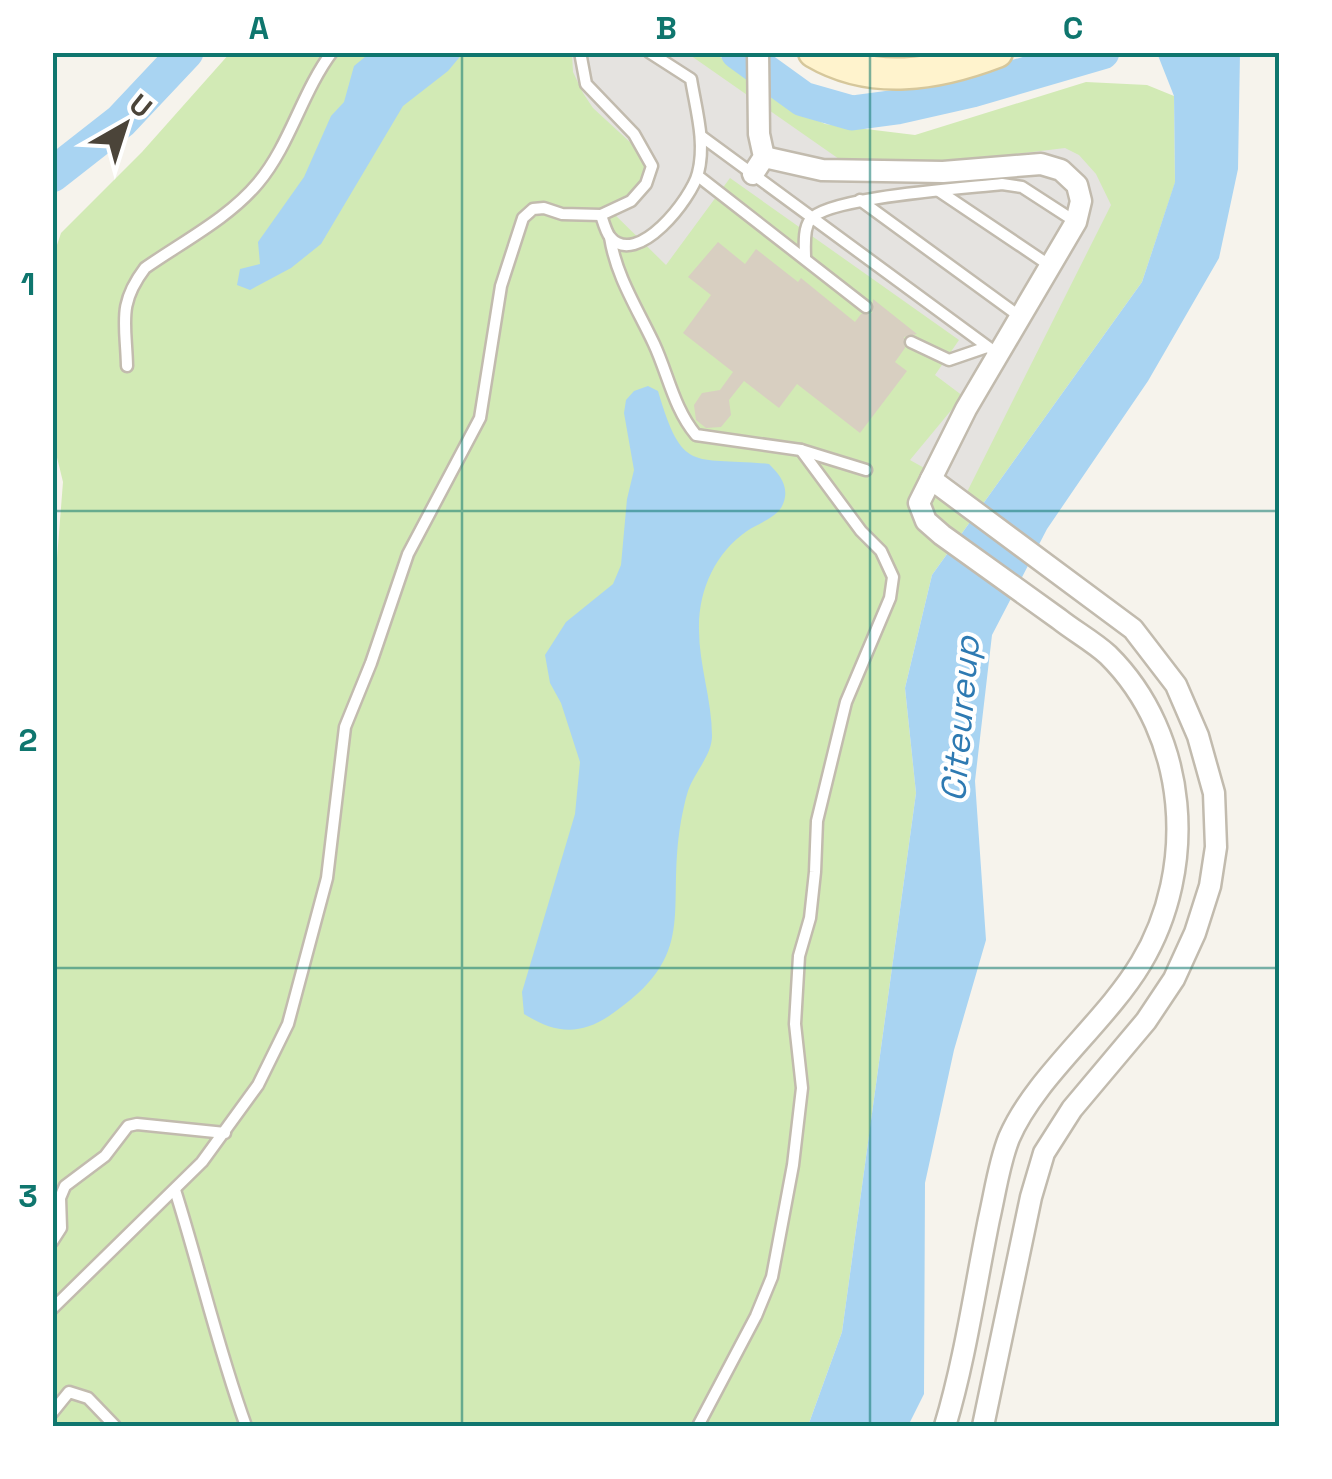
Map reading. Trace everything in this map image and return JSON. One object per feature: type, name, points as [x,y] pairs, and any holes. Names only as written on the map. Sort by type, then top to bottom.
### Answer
[{"type":"street","points":[[758,52],[759,165],[944,172],[1041,164],[1061,170],[1077,186],[1081,201],[1076,222],[993,351],[920,503],[926,522],[942,535],[1108,655],[1144,703],[1164,748],[1178,798],[1179,845],[1174,877],[1161,920],[1142,961],[1117,999],[1042,1087],[1010,1138],[945,1426]]},
{"type":"street","points":[[814,52],[839,67],[900,75],[943,70],[997,52]]},
{"type":"street","points":[[931,480],[1133,629],[1176,685],[1198,736],[1214,793],[1216,847],[1200,918],[1174,979],[1146,1021],[1072,1109],[1044,1153],[982,1426]]},
{"type":"street","points":[[1082,637],[1103,606]]},
{"type":"lane","points":[[128,366],[126,298],[133,284],[145,268],[259,182],[332,52]]},
{"type":"lane","points":[[52,1309],[175,1190],[225,1133],[258,1085],[294,1007],[327,878],[345,726],[408,554],[480,418],[501,286],[518,228],[533,209],[601,215],[631,202],[646,184],[652,166],[634,134],[586,84],[580,52]]},
{"type":"lane","points":[[610,237],[625,246],[636,245],[671,220],[698,176],[701,136],[691,79],[649,52]]},
{"type":"lane","points":[[701,136],[759,165],[811,217],[993,351]]},
{"type":"lane","points":[[698,176],[866,307]]},
{"type":"lane","points":[[805,258],[811,217],[824,208],[860,200],[1002,184],[1022,187],[1076,222]]},
{"type":"lane","points":[[939,191],[1049,265]]},
{"type":"lane","points":[[860,200],[1019,316]]},
{"type":"lane","points":[[601,215],[610,237],[614,264],[655,346],[685,422],[696,434],[801,450],[866,470]]},
{"type":"lane","points":[[911,342],[949,360],[993,351]]},
{"type":"lane","points":[[698,1426],[756,1316],[772,1276],[802,1088],[795,1024],[800,956],[810,918],[815,872],[816,822],[846,702],[890,598],[893,576],[882,551],[851,518],[801,450]]},
{"type":"lane","points":[[52,1242],[61,1228],[60,1198],[65,1186],[105,1156],[128,1126],[225,1133]]},
{"type":"lane","points":[[175,1190],[222,1358],[246,1426]]},
{"type":"lane","points":[[52,1413],[69,1392],[88,1398],[115,1426]]},
{"type":"green space","points":[[230,53],[715,53],[772,97],[825,124],[915,135],[1086,82],[1147,85],[1174,96],[1175,183],[1142,282],[932,575],[905,688],[916,793],[842,1332],[808,1426],[53,1426],[52,622],[63,482],[52,437],[52,260],[61,233],[142,152]]},
{"type":"shaded area","points":[[572,53],[687,53],[839,159],[854,164],[909,167],[1065,148],[1079,155],[1096,174],[1111,205],[967,492],[910,460],[963,396],[935,375],[959,340],[730,178],[666,265],[606,206],[623,200],[638,188],[645,169],[644,155],[593,108],[573,72]]},
{"type":"water","points":[[371,52],[463,53],[448,71],[403,106],[321,244],[291,268],[250,290],[237,285],[240,269],[260,264],[258,242],[304,177],[331,116],[344,102],[354,66]]},
{"type":"water","name":"Citeureup","points":[[1157,53],[1240,53],[1238,169],[1219,258],[1148,381],[1047,529],[992,635],[975,781],[986,940],[954,1050],[925,1183],[924,1394],[908,1426],[808,1426],[842,1332],[916,793],[905,688],[932,575],[1142,282],[1175,182],[1174,96]]},
{"type":"water","points":[[648,386],[658,391],[675,437],[684,449],[707,460],[769,464],[783,482],[785,498],[777,513],[747,531],[726,550],[705,587],[699,615],[700,643],[712,736],[683,809],[674,930],[668,951],[638,994],[598,1022],[566,1030],[524,1014],[522,992],[575,814],[580,762],[561,703],[550,683],[545,655],[566,622],[613,584],[621,565],[627,499],[634,470],[624,413],[626,400],[634,391]]},
{"type":"building","points":[[718,242],[745,264],[756,249],[798,282],[801,278],[855,322],[861,314],[872,313],[873,299],[917,334],[904,337],[905,348],[895,362],[907,371],[860,433],[797,384],[779,408],[744,381],[729,400],[731,415],[721,427],[706,428],[696,420],[694,405],[702,393],[720,390],[733,372],[683,333],[711,295],[688,277]]},
{"type":"waterway","points":[[52,175],[121,121],[186,52]]},
{"type":"waterway","points":[[738,52],[803,99],[852,113],[972,90],[1102,52]]}]
